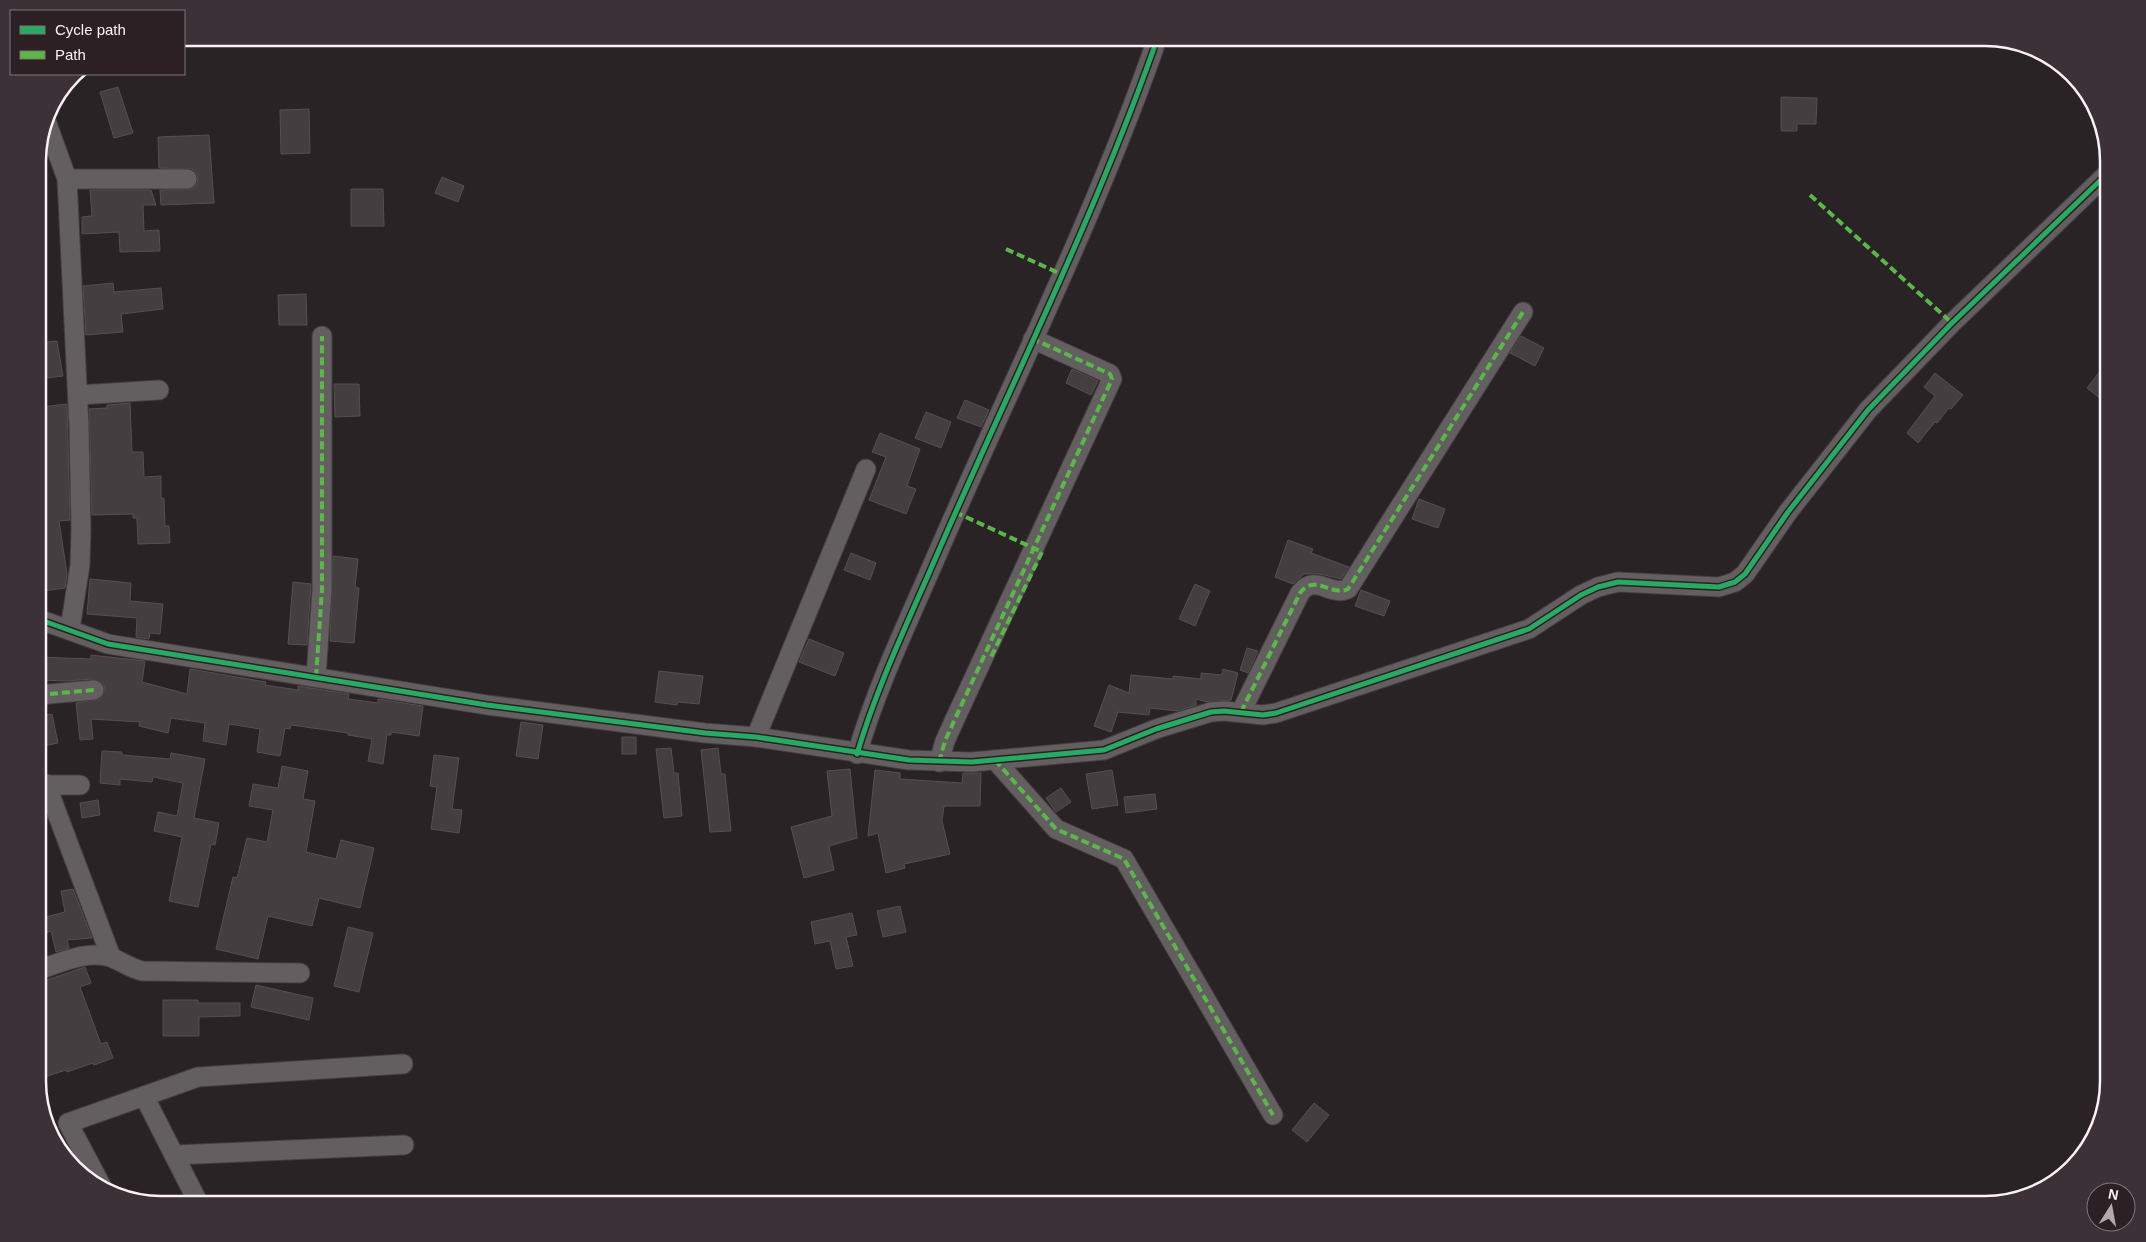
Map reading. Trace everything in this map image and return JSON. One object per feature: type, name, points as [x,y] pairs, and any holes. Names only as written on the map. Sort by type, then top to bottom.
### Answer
[{"type":"street","points":[[857,754],[869,712],[955,512],[1087,222],[1154,48]]},
{"type":"street","points":[[50,132],[67,179],[78,396],[80,565],[70,629]]},
{"type":"street","points":[[67,179],[187,179]]},
{"type":"street","points":[[46,622],[108,644],[497,706],[705,733],[756,737],[857,754],[939,762],[995,760],[1104,750],[1198,715],[1224,711],[1263,715],[1287,710],[1529,629],[1581,595],[1598,587],[1618,582],[1719,587],[1735,582],[1745,574],[1788,512],[1868,410],[1952,323],[2100,181]]},
{"type":"street","points":[[1241,712],[1300,593],[1307,585],[1312,584],[1340,591],[1348,589],[1524,312]]},
{"type":"street","points":[[316,677],[322,590],[322,336]]},
{"type":"street","points":[[939,762],[945,741],[1112,379],[1110,374],[1033,340]]},
{"type":"street","points":[[78,396],[159,390]]},
{"type":"street","points":[[756,737],[866,469]]},
{"type":"street","points":[[46,694],[94,690]]},
{"type":"street","points":[[995,760],[1056,829],[1124,859],[1273,1115]]},
{"type":"street","points":[[46,784],[80,785]]},
{"type":"street","points":[[46,794],[111,957]]},
{"type":"street","points":[[46,968],[87,955],[111,957],[142,971],[300,972]]},
{"type":"street","points":[[95,1175],[68,1123],[198,1077],[403,1064]]},
{"type":"street","points":[[144,1096],[196,1196]]},
{"type":"street","points":[[174,1155],[404,1146]]},
{"type":"building","points":[[118,87],[133,133],[114,138],[100,92]]},
{"type":"building","points":[[1781,97],[1817,98],[1816,124],[1797,124],[1797,131],[1781,131]]},
{"type":"building","points":[[309,109],[310,153],[281,154],[280,110]]},
{"type":"building","points":[[209,135],[214,203],[161,205],[160,190],[192,189],[198,179],[192,169],[159,168],[158,137]]},
{"type":"building","points":[[442,177],[464,186],[458,202],[435,193]]},
{"type":"building","points":[[351,189],[383,189],[384,226],[351,226]]},
{"type":"building","points":[[90,190],[151,190],[156,205],[143,205],[144,231],[159,230],[160,251],[120,252],[119,232],[82,234],[82,217],[92,216]]},
{"type":"building","points":[[113,283],[114,292],[161,288],[163,309],[121,314],[123,332],[86,335],[83,286]]},
{"type":"building","points":[[306,294],[307,325],[279,325],[278,295]]},
{"type":"building","points":[[1521,336],[1544,348],[1535,366],[1510,353]]},
{"type":"building","points":[[57,341],[63,376],[46,378],[46,342]]},
{"type":"building","points":[[1072,369],[1098,381],[1091,395],[1066,383]]},
{"type":"building","points":[[2100,371],[2100,398],[2087,388]]},
{"type":"building","points":[[1935,373],[1963,395],[1937,423],[1935,422],[1918,443],[1907,433],[1935,396],[1924,387]]},
{"type":"building","points":[[334,384],[359,384],[360,416],[335,417]]},
{"type":"building","points":[[965,400],[989,410],[981,427],[957,418]]},
{"type":"building","points":[[130,403],[132,452],[143,452],[144,477],[161,476],[161,498],[164,498],[165,526],[169,526],[170,543],[138,544],[137,518],[133,518],[133,514],[92,515],[89,409],[107,408],[107,405]]},
{"type":"building","points":[[67,404],[70,520],[59,521],[67,574],[65,588],[46,591],[46,406]]},
{"type":"building","points":[[926,412],[951,422],[941,448],[915,438]]},
{"type":"building","points":[[880,433],[920,449],[907,486],[916,489],[906,514],[869,500],[886,457],[872,452]]},
{"type":"building","points":[[1419,499],[1445,509],[1438,528],[1412,519]]},
{"type":"building","points":[[1288,540],[1313,549],[1311,553],[1349,567],[1341,579],[1320,574],[1304,574],[1293,584],[1275,577]]},
{"type":"building","points":[[851,553],[876,563],[870,580],[844,570]]},
{"type":"building","points":[[333,556],[358,559],[355,587],[359,588],[354,643],[330,641]]},
{"type":"building","points":[[90,579],[131,583],[130,601],[163,604],[160,634],[150,633],[149,639],[136,637],[137,618],[87,614]]},
{"type":"building","points":[[293,582],[311,584],[307,645],[288,644]]},
{"type":"building","points":[[1195,584],[1210,591],[1195,626],[1179,619]]},
{"type":"building","points":[[1361,590],[1390,601],[1384,616],[1355,606]]},
{"type":"building","points":[[809,639],[844,653],[835,676],[799,662]]},
{"type":"building","points":[[1247,648],[1258,651],[1248,673],[1240,670]]},
{"type":"building","points":[[91,655],[145,661],[142,682],[187,694],[190,669],[266,682],[265,685],[298,690],[298,686],[349,694],[348,699],[378,703],[378,699],[423,706],[419,736],[391,732],[391,735],[387,735],[383,764],[368,761],[372,739],[348,735],[348,733],[291,725],[290,729],[285,728],[280,756],[257,752],[260,729],[229,724],[226,745],[203,741],[205,723],[171,718],[168,733],[139,726],[140,722],[91,719],[93,739],[80,740],[76,703],[101,699],[105,689],[103,684],[93,679],[46,680],[46,657],[91,659]]},
{"type":"building","points":[[1223,669],[1238,673],[1231,700],[1207,702],[1196,699],[1196,705],[1178,711],[1150,708],[1149,715],[1118,712],[1111,732],[1094,726],[1109,685],[1129,693],[1131,675],[1173,679],[1173,676],[1201,679],[1201,673],[1222,675]]},
{"type":"building","points":[[659,671],[703,676],[699,704],[678,702],[677,705],[655,702]]},
{"type":"building","points":[[52,714],[58,743],[46,745],[46,715]]},
{"type":"building","points":[[521,722],[543,725],[538,759],[516,756]]},
{"type":"building","points":[[622,737],[636,737],[636,754],[622,754]]},
{"type":"building","points":[[671,748],[674,773],[678,773],[682,816],[664,818],[656,749]]},
{"type":"building","points":[[718,748],[721,774],[725,774],[731,831],[710,832],[701,750]]},
{"type":"building","points":[[102,751],[122,752],[122,755],[170,759],[171,753],[205,759],[194,818],[219,823],[215,845],[211,844],[198,907],[169,901],[182,837],[154,831],[158,812],[177,816],[183,783],[153,777],[152,782],[120,779],[120,785],[100,783]]},
{"type":"building","points":[[434,755],[459,758],[452,809],[462,810],[459,833],[431,829],[437,787],[430,786]]},
{"type":"building","points":[[282,766],[308,771],[303,799],[315,801],[306,852],[336,859],[341,840],[374,848],[360,908],[319,898],[312,926],[268,916],[258,959],[216,949],[233,877],[237,878],[247,838],[267,842],[273,810],[249,806],[253,784],[278,788]]},
{"type":"building","points":[[850,769],[857,838],[829,846],[834,870],[804,878],[791,827],[832,816],[827,771]]},
{"type":"building","points":[[875,770],[900,773],[900,779],[962,783],[963,773],[981,773],[980,806],[944,806],[942,821],[950,854],[904,864],[905,868],[886,873],[878,833],[868,836]]},
{"type":"building","points":[[1112,770],[1118,805],[1092,809],[1086,774]]},
{"type":"building","points":[[1061,788],[1071,802],[1056,812],[1046,798]]},
{"type":"building","points":[[1155,794],[1157,809],[1126,813],[1124,797]]},
{"type":"building","points":[[98,800],[100,815],[82,818],[80,803]]},
{"type":"building","points":[[73,889],[92,938],[67,940],[69,948],[56,952],[51,931],[46,933],[46,917],[65,912],[61,891]]},
{"type":"building","points":[[900,906],[906,932],[883,937],[877,911]]},
{"type":"building","points":[[852,913],[857,935],[846,937],[853,966],[836,969],[830,941],[815,944],[811,922]]},
{"type":"building","points":[[348,927],[373,933],[359,992],[334,986]]},
{"type":"building","points":[[85,967],[91,983],[80,987],[101,1044],[107,1042],[113,1058],[94,1065],[93,1063],[46,1077],[46,980]]},
{"type":"building","points":[[256,985],[313,998],[309,1020],[251,1007]]},
{"type":"building","points":[[163,1000],[198,1000],[198,1003],[240,1003],[240,1016],[199,1017],[199,1036],[163,1036]]},
{"type":"building","points":[[1314,1103],[1329,1115],[1307,1142],[1292,1130]]},
{"type":"marked path","points":[[1810,195],[1952,323]]},
{"type":"marked path","points":[[1006,249],[1063,275]]},
{"type":"marked path","points":[[1241,712],[1300,593],[1311,585],[1342,591],[1348,589],[1523,312]]},
{"type":"marked path","points":[[316,677],[322,590],[322,336]]},
{"type":"marked path","points":[[939,762],[945,741],[1112,379],[1110,374],[1033,339]]},
{"type":"marked path","points":[[955,512],[1042,552],[991,657]]},
{"type":"marked path","points":[[46,694],[94,690]]},
{"type":"marked path","points":[[995,760],[1056,829],[1124,859],[1273,1115]]},
{"type":"cycle path","points":[[857,754],[894,654],[1077,241],[1130,113],[1154,48]]},
{"type":"cycle path","points":[[46,622],[108,644],[487,705],[705,733],[756,737],[909,760],[972,762],[1104,750],[1156,729],[1211,712],[1224,711],[1263,715],[1276,713],[1529,629],[1581,595],[1598,587],[1618,582],[1719,587],[1735,582],[1745,574],[1788,512],[1868,410],[1952,323],[2100,181]]}]
